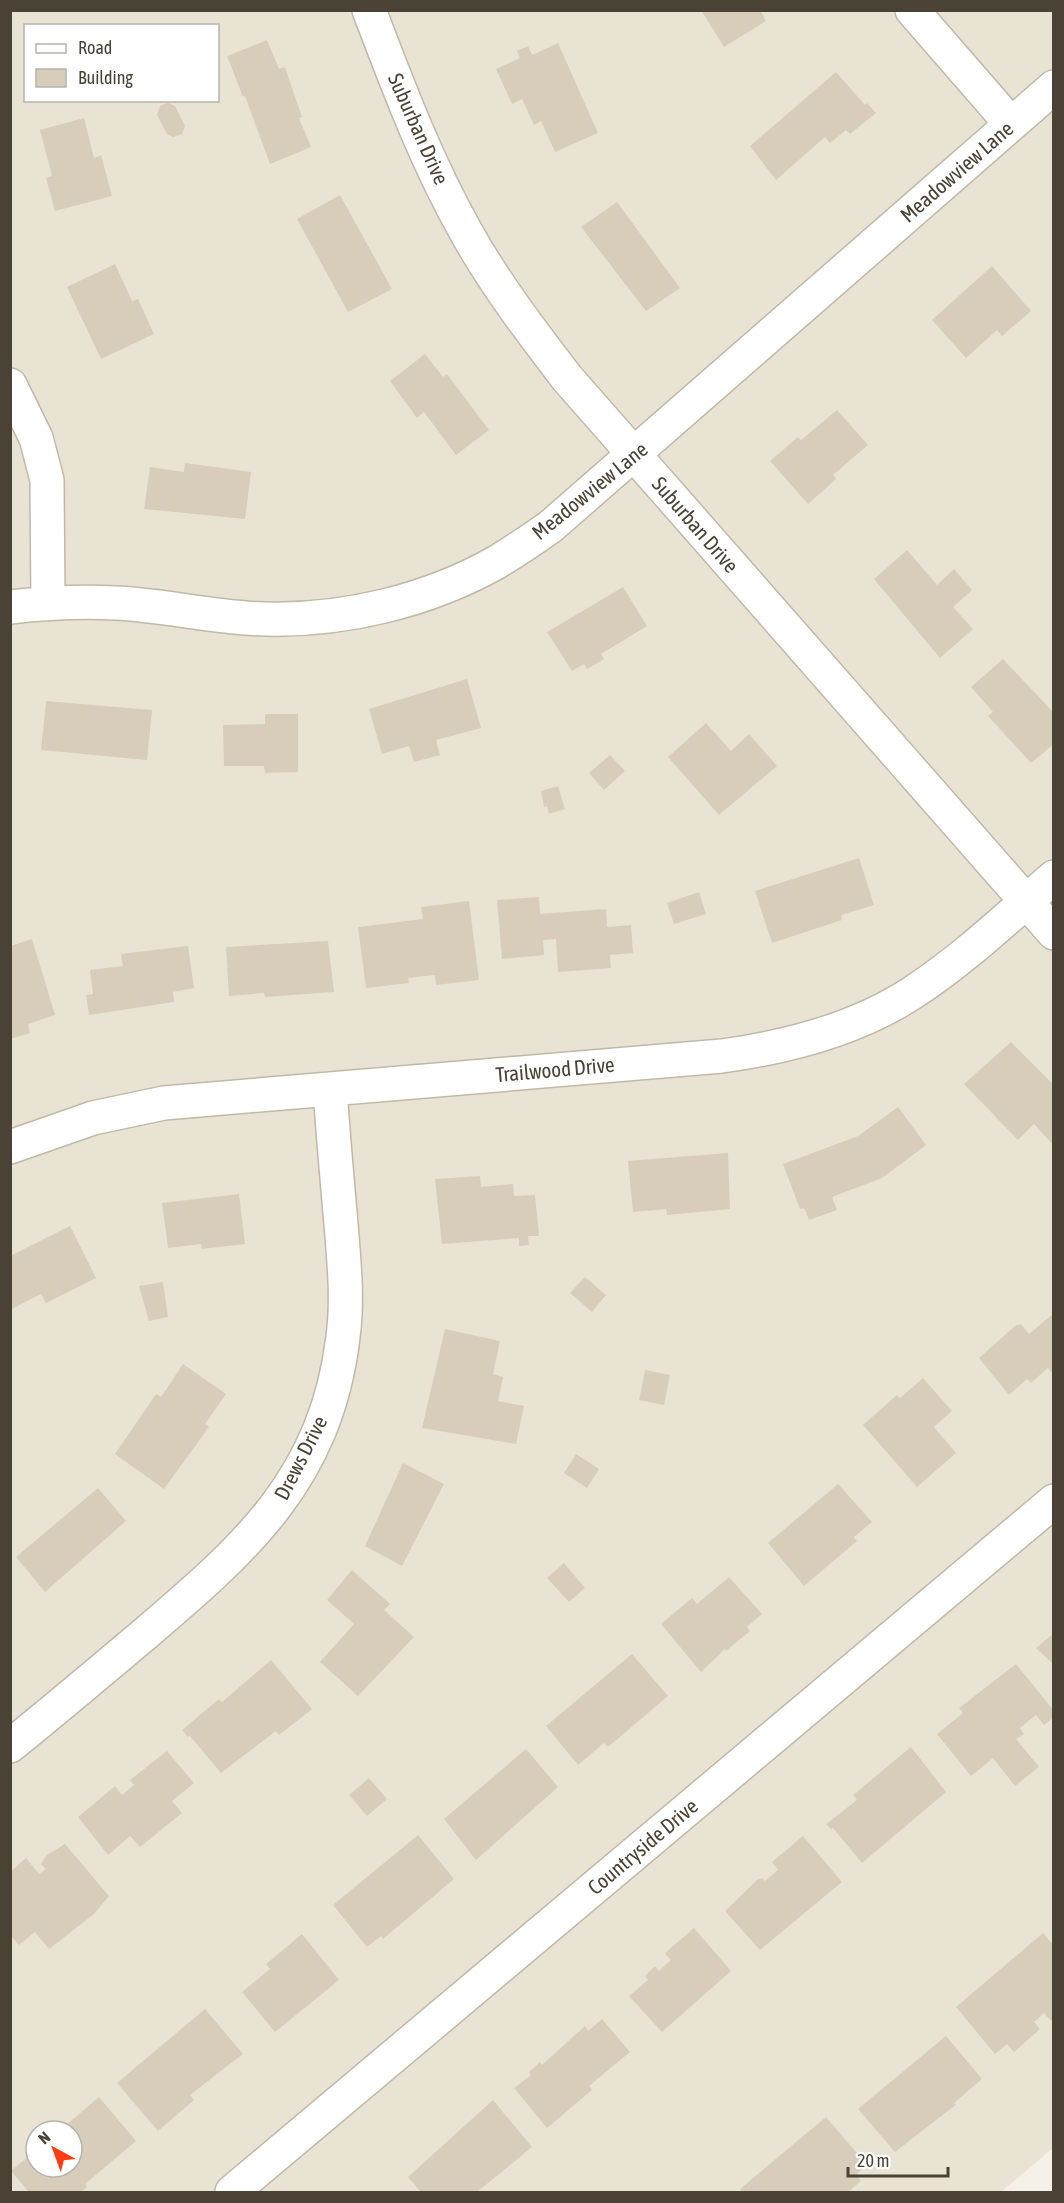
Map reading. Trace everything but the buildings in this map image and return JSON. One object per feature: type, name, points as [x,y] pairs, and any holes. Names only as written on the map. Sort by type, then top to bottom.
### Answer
[{"type":"street","name":"Suburban Drive","points":[[369,10],[421,144],[466,232],[513,307],[560,370],[634,456],[1053,933]]},
{"type":"street","points":[[912,10],[1011,124]]},
{"type":"street","name":"Meadowview Lane","points":[[10,607],[48,603],[117,603],[265,619],[321,617],[384,606],[431,591],[496,562],[550,527],[634,456],[1053,87]]},
{"type":"street","points":[[10,385],[36,438],[47,480],[48,603]]},
{"type":"street","name":"Trailwood Drive","points":[[10,1147],[93,1118],[164,1104],[722,1056],[797,1042],[852,1024],[910,994],[951,966],[1053,877]]},
{"type":"street","name":"Drews Drive","points":[[10,1746],[218,1572],[262,1526],[292,1484],[316,1439],[333,1391],[343,1337],[346,1290],[330,1089]]},
{"type":"street","name":"Countryside Drive","points":[[232,2193],[1053,1501]]},
{"type":"shaded area","points":[[11,11],[1053,11],[1053,2148],[1001,2192],[11,2192]]}]
